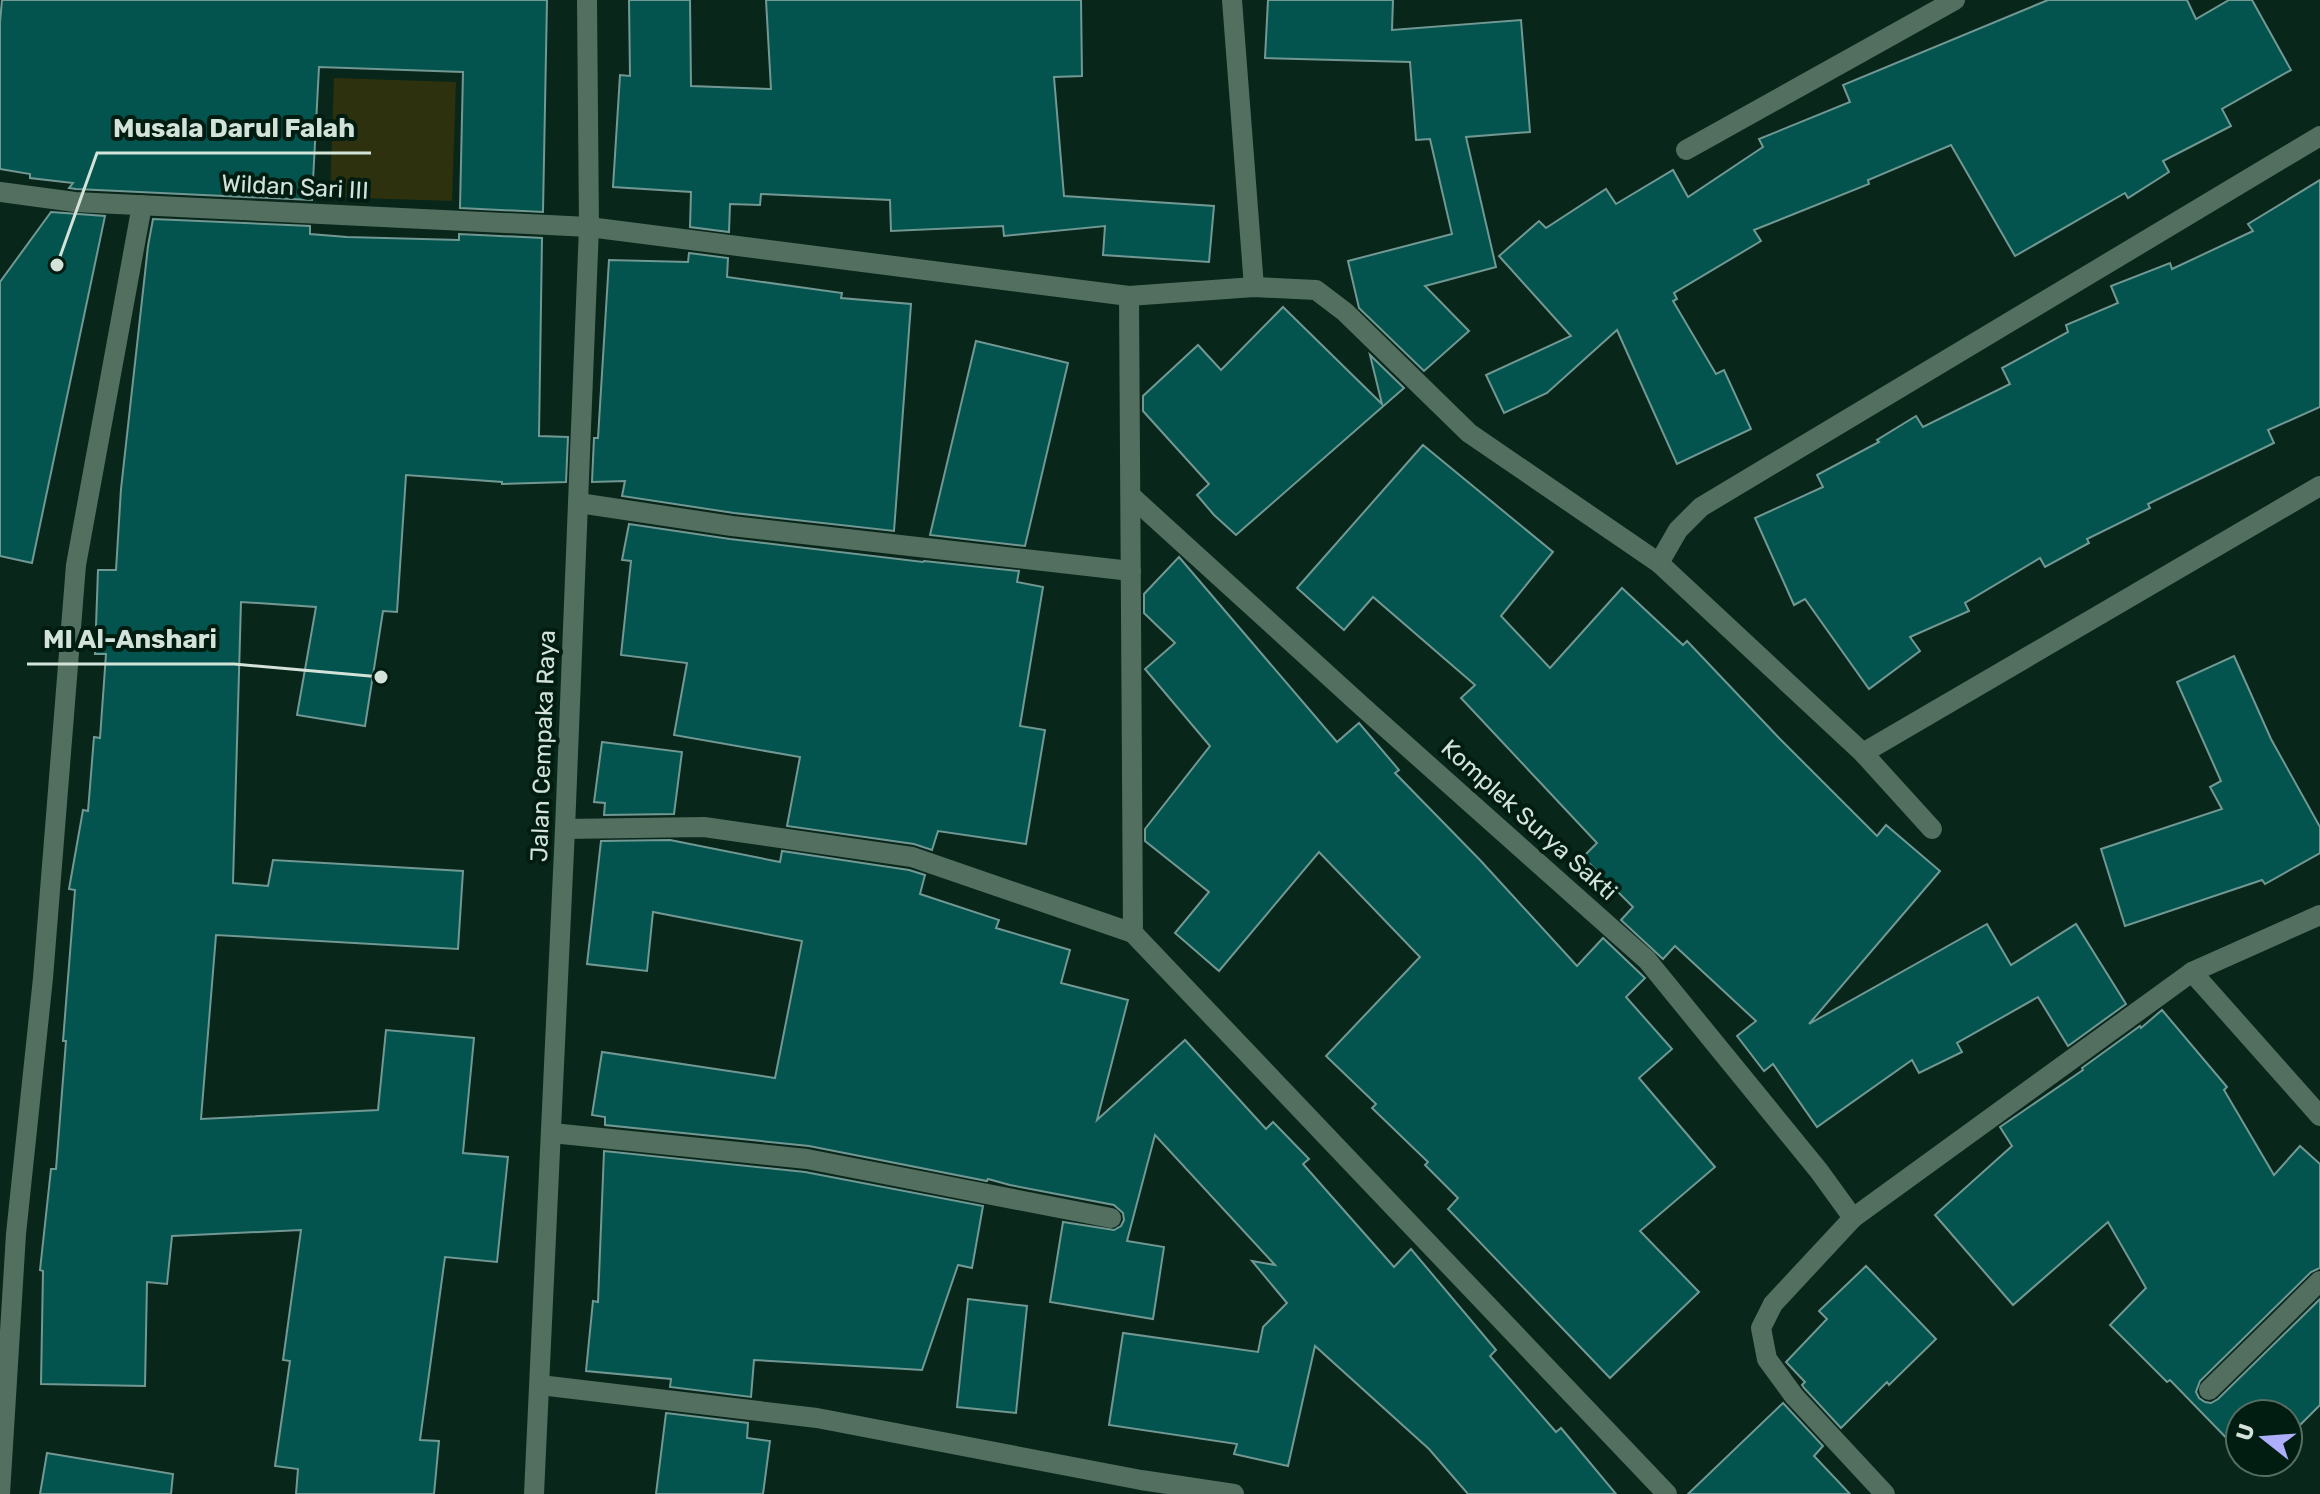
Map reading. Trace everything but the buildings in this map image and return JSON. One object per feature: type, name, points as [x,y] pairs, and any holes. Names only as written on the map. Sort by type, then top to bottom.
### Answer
[{"type":"street","name":"Jalan Cempaka Raya","points":[[534,1494],[589,227],[587,0]]},
{"type":"street","points":[[1232,0],[1254,287]]},
{"type":"street","points":[[1686,150],[1955,0]]},
{"type":"street","points":[[1659,563],[1678,530],[1701,507],[2320,136]]},
{"type":"street","name":"Wildan Sari III","points":[[0,192],[75,202],[589,227],[1129,296],[1254,287],[1316,290],[1345,312],[1469,433],[1659,563],[1863,753],[1932,829]]},
{"type":"street","points":[[0,1494],[8,1232],[43,978],[76,565],[142,205]]},
{"type":"street","points":[[1129,296],[1133,933]]},
{"type":"street","points":[[1863,753],[2320,486]]},
{"type":"street","name":"Komplek Surya Sakti","points":[[1131,496],[1647,960],[1819,1171],[1853,1218]]},
{"type":"street","points":[[579,503],[732,526],[1131,571]]},
{"type":"street","points":[[565,829],[704,827],[912,857],[1133,933],[1667,1494]]},
{"type":"street","points":[[1885,1494],[1794,1396],[1767,1359],[1761,1328],[1773,1304],[1853,1218],[2192,972],[2320,915]]},
{"type":"street","points":[[2192,972],[2320,1116]]},
{"type":"street","points":[[552,1133],[807,1159],[1111,1218]]},
{"type":"street","points":[[2209,1390],[2320,1281]]},
{"type":"street","points":[[540,1385],[817,1418],[1141,1480],[1234,1494]]},
{"type":"green space","points":[[334,78],[456,82],[452,201],[330,197]]},
{"type":"place","name":"Musala Darul Falah","points":[[57,265]]},
{"type":"place","name":"MI Al-Anshari","points":[[381,677]]}]
